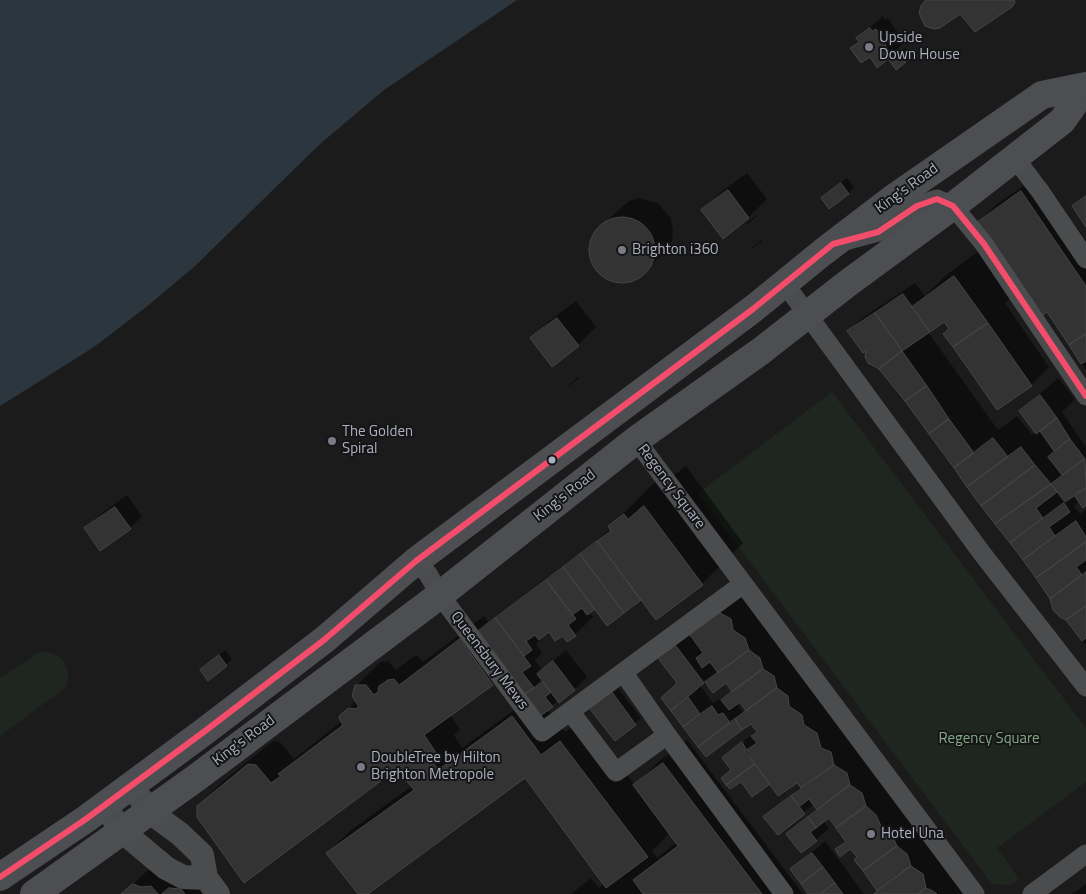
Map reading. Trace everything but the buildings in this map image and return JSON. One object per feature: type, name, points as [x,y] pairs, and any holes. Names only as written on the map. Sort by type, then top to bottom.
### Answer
[{"type":"main road","name":"King's Road","points":[[34,894],[123,832],[440,595],[636,440],[761,351],[953,206],[1062,121],[1086,86]]},
{"type":"main road","name":"King's Road","points":[[0,877],[104,805],[324,640],[416,561],[785,284],[833,244],[965,147],[1042,95],[1086,86]]},
{"type":"street","points":[[1014,157],[1040,191],[1086,259]]},
{"type":"street","points":[[833,244],[878,232],[917,206],[937,199],[953,206],[984,244],[1086,396]]},
{"type":"street","points":[[785,284],[981,552],[1086,687]]},
{"type":"street","name":"Regency Square","points":[[636,440],[975,894]]},
{"type":"street","name":"Queensbury Mews","points":[[416,561],[428,574],[440,595],[542,732],[743,584]]},
{"type":"street","points":[[623,672],[784,894]]},
{"type":"street","points":[[570,711],[616,772],[667,735]]},
{"type":"street","points":[[131,785],[150,812],[180,834],[202,856],[212,886]]},
{"type":"street","points":[[104,805],[123,832],[166,868],[183,877],[212,886]]},
{"type":"street","points":[[1032,894],[1086,854]]},
{"type":"green space","name":"Regency Square","points":[[832,392],[1086,728],[1086,782],[997,848],[1019,879],[1011,885],[992,884],[698,493]]},
{"type":"green space","points":[[40,652],[54,654],[64,662],[68,673],[66,687],[0,736],[0,678]]},
{"type":"shaded area","points":[[0,0],[517,0],[384,90],[320,144],[195,266],[150,304],[94,347],[0,406]]},
{"type":"transit line","points":[[0,877],[86,819],[205,731],[324,640],[416,561],[753,309],[833,244],[878,232],[917,206],[937,199],[953,206],[984,244],[1086,396]]},
{"type":"place","name":"Upside Down House","points":[[869,47]]},
{"type":"place","name":"Brighton i360","points":[[622,250]]},
{"type":"place","name":"The Golden Spiral","points":[[332,441]]},
{"type":"place","name":"DoubleTree by Hilton Brighton Metropole","points":[[361,767]]},
{"type":"place","name":"Hotel Una","points":[[871,834]]}]
